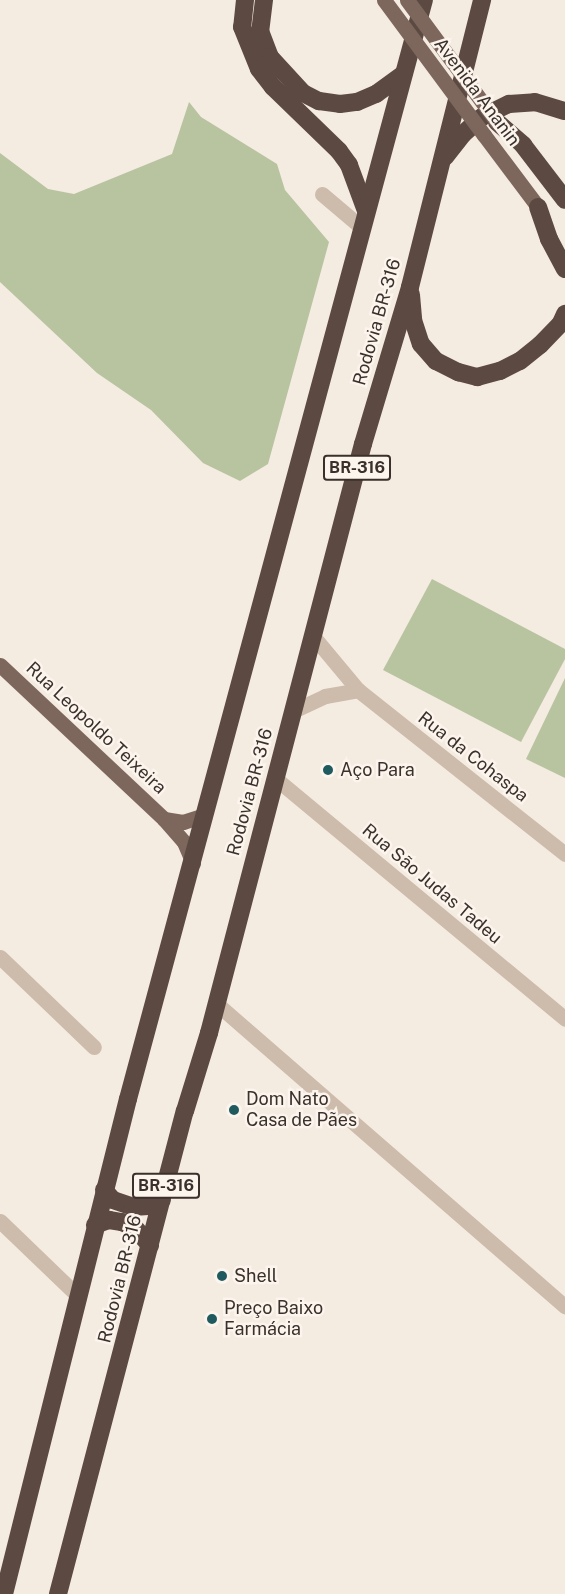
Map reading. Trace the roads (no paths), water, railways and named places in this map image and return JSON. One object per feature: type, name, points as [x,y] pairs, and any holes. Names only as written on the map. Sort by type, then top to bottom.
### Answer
[{"type":"highway","points":[[245,0],[242,27],[259,69],[273,87],[339,151],[349,165],[364,219]]},
{"type":"highway","points":[[264,0],[260,31],[270,57],[303,93],[319,101],[340,104],[357,102],[376,94],[404,74]]},
{"type":"highway","name":"Rodovia BR-316","points":[[205,814],[424,0]]},
{"type":"highway","name":"Rodovia BR-316","points":[[58,1594],[162,1200],[217,1004],[363,444],[410,287],[444,159],[454,104],[482,0]]},
{"type":"highway","points":[[444,159],[463,134],[482,117],[509,104],[535,102],[565,111]]},
{"type":"highway","points":[[491,128],[523,145],[565,201]]},
{"type":"highway","points":[[538,207],[549,239],[565,269]]},
{"type":"highway","points":[[410,287],[413,320],[421,344],[436,361],[458,372],[477,377],[500,371],[520,361],[540,345],[561,323],[565,314]]},
{"type":"highway","name":"BR-316","points":[[4,1594],[104,1190],[205,814]]},
{"type":"highway","points":[[104,1190],[113,1200],[134,1207],[148,1206],[162,1200]]},
{"type":"highway","points":[[95,1225],[109,1220],[123,1222],[135,1228],[150,1245]]},
{"type":"main road","name":"Avenida Ananin","points":[[384,0],[491,128]]},
{"type":"main road","name":"Avenida Ananin","points":[[407,0],[491,128],[538,207]]},
{"type":"main road","name":"Rua Leopoldo Teixeira","points":[[0,665],[164,819],[184,842],[193,863]]},
{"type":"main road","name":"Rua Leopoldo Teixeira","points":[[164,819],[183,822],[205,814]]},
{"type":"street","points":[[322,194],[364,219]]},
{"type":"street","name":"Rua da Cohaspa","points":[[314,636],[358,690],[565,854]]},
{"type":"street","points":[[293,711],[325,696],[358,690]]},
{"type":"street","name":"Rua São Judas Tadeu","points":[[275,778],[565,1019]]},
{"type":"street","points":[[0,957],[94,1047]]},
{"type":"street","points":[[217,1004],[565,1306]]},
{"type":"street","points":[[0,1221],[77,1295]]},
{"type":"place","name":"Aço Para","points":[[328,770]]},
{"type":"place","name":"Dom Nato Casa de Pães","points":[[234,1110]]},
{"type":"place","name":"Shell","points":[[222,1276]]},
{"type":"place","name":"Preço Baixo Farmácia","points":[[212,1319]]}]
